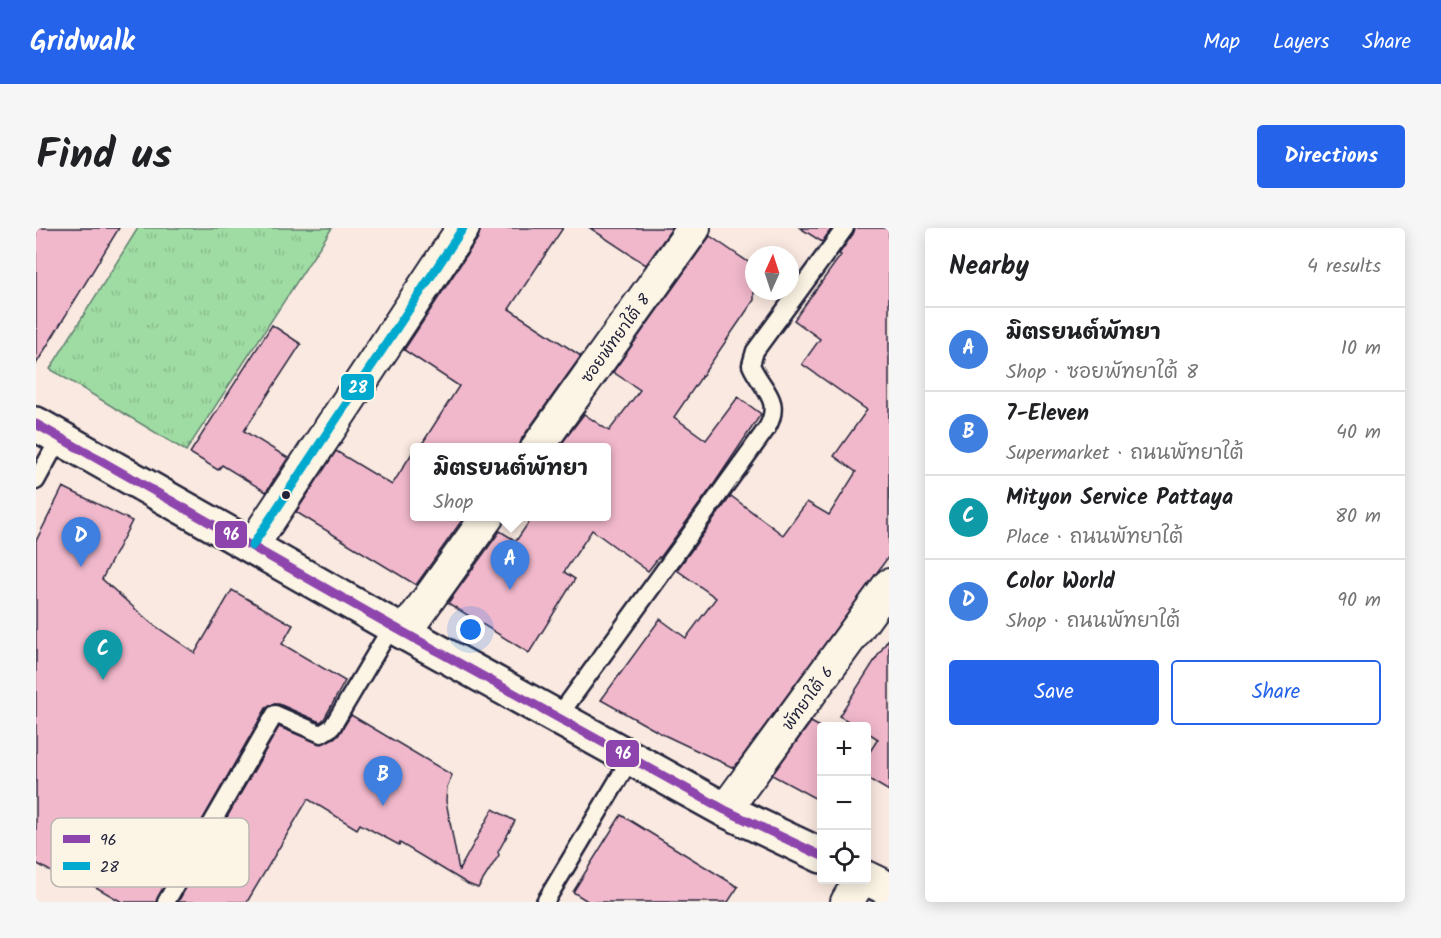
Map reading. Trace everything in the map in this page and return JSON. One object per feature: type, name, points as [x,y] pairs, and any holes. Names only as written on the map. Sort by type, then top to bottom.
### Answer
[{"type":"main road","points":[[48,431],[725,810],[817,854]]},
{"type":"main road","points":[[871,880],[889,889]]},
{"type":"street","points":[[252,546],[463,228]]},
{"type":"street","name":"ซอยพัทยาใต้ 8","points":[[540,443],[694,228]]},
{"type":"street","points":[[398,629],[484,521]]},
{"type":"street","name":"พัทยาใต้ 6","points":[[725,810],[889,585]]},
{"type":"street","points":[[847,902],[857,884]]},
{"type":"lane","points":[[558,717],[767,428],[773,417],[774,404],[751,365],[754,351],[845,228]]},
{"type":"lane","points":[[36,482],[48,431]]},
{"type":"lane","points":[[215,818],[276,714],[321,734],[332,727],[398,629]]},
{"type":"lane","points":[[545,902],[631,758]]},
{"type":"lane","points":[[166,902],[175,887]]},
{"type":"green space","points":[[138,228],[332,228],[186,451],[50,369]]},
{"type":"building","points":[[36,228],[119,228],[36,364]]},
{"type":"building","points":[[481,228],[563,228],[509,309],[581,356],[520,443],[423,443],[459,386],[404,350],[478,238]]},
{"type":"building","points":[[590,228],[672,228],[646,265]]},
{"type":"building","points":[[800,228],[832,228],[822,242]]},
{"type":"building","points":[[855,228],[889,228],[889,556],[734,768],[662,734],[601,700],[660,619],[686,638],[716,598],[677,570],[731,496],[783,535],[807,502],[829,515],[856,472],[834,456],[867,410],[802,364],[820,339],[794,320],[841,255],[839,254]]},
{"type":"building","points":[[710,236],[745,260],[745,300],[754,300],[674,417],[706,440],[738,397],[761,414],[714,484],[648,571],[592,530],[564,572],[575,579],[529,653],[448,603],[500,531],[516,541],[530,521],[611,521],[611,443],[562,443],[584,414],[609,431],[640,390],[613,372]]},
{"type":"building","points":[[272,325],[301,344],[244,431],[288,458],[266,492],[222,465],[218,470],[190,453]]},
{"type":"building","points":[[336,451],[392,485],[410,456],[410,521],[461,521],[416,585],[296,512]]},
{"type":"building","points":[[63,487],[132,521],[102,579],[151,623],[195,653],[232,590],[293,625],[282,644],[345,681],[324,719],[320,722],[279,704],[266,708],[204,818],[51,818],[51,872],[36,863],[36,541]]},
{"type":"building","points":[[889,638],[889,791],[871,780],[871,750],[878,739],[871,735],[871,722],[850,722],[839,716]]},
{"type":"building","points":[[351,715],[452,775],[447,787],[446,801],[459,870],[493,809],[515,821],[498,852],[499,855],[478,888],[400,843],[399,845],[360,824],[357,829],[308,799],[247,902],[178,902],[187,887],[249,887],[249,818],[226,818],[279,727],[322,744],[338,736]]},
{"type":"building","points":[[811,722],[817,725],[817,799],[772,775]]},
{"type":"building","points":[[621,815],[738,887],[728,902],[589,902],[573,892]]},
{"type":"building","points":[[96,887],[165,887],[156,902],[122,902]]},
{"type":"transit line","name":"28","points":[[252,546],[463,228]]},
{"type":"transit line","name":"96","points":[[36,424],[392,626],[725,810],[817,854]]},
{"type":"place","name":"Color World","points":[[81,567]]},
{"type":"place","name":"มิตรยนต์พัทยา","points":[[510,590]]},
{"type":"place","name":"Mityon Service Pattaya","points":[[103,680]]},
{"type":"place","name":"7-Eleven","points":[[383,806]]}]
